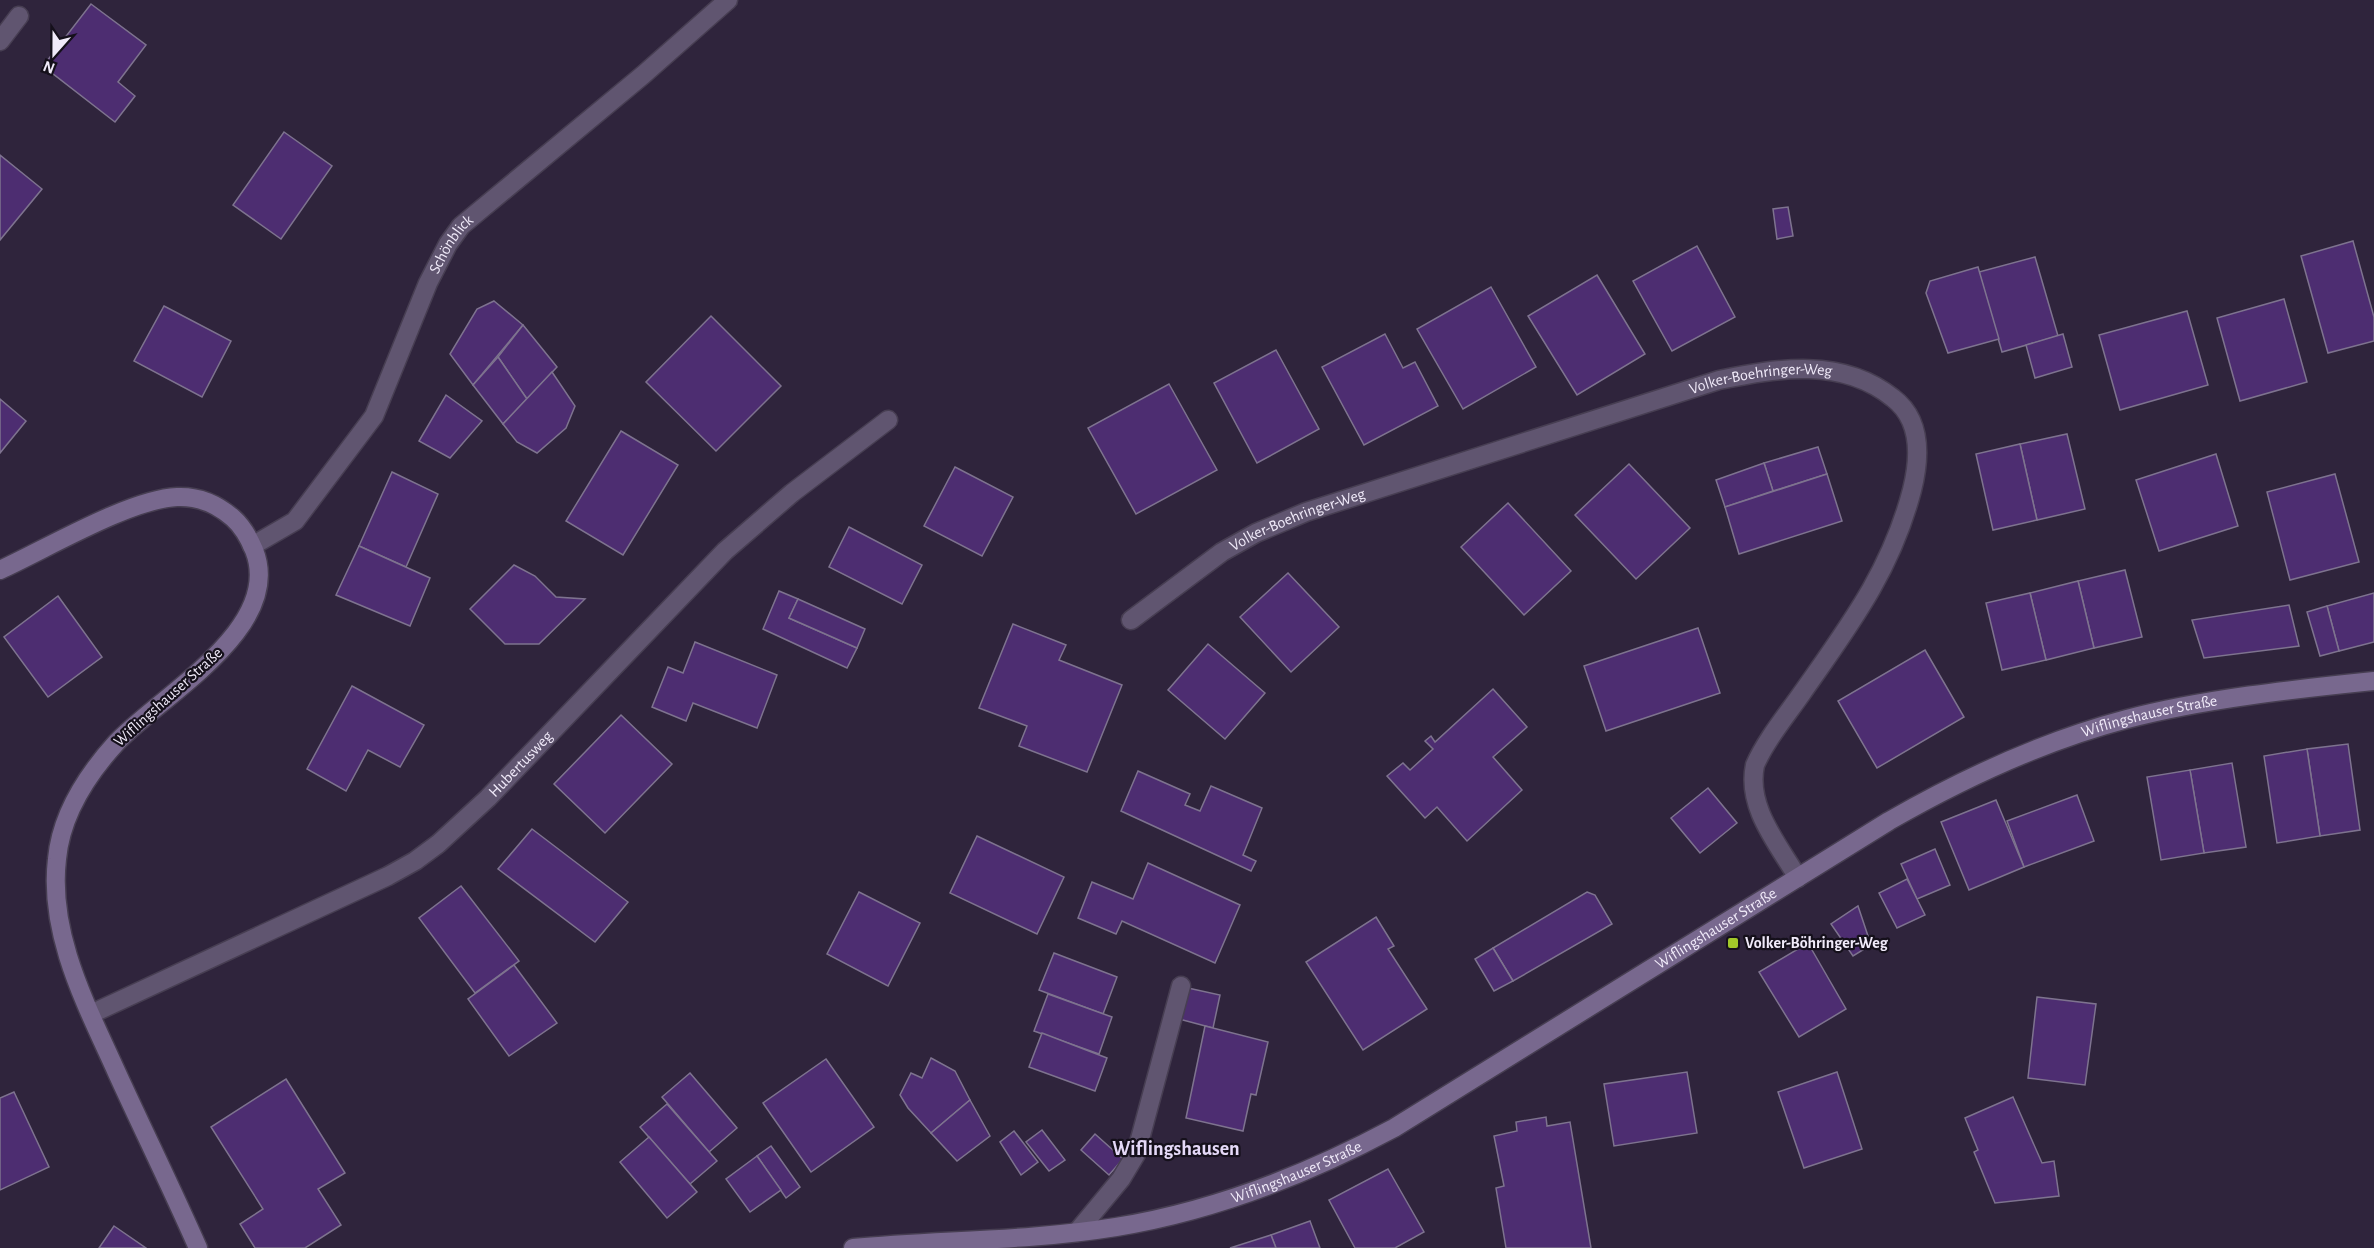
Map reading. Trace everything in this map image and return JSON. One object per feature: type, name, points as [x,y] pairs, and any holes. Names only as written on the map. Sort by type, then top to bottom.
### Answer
[{"type":"street","name":"Schönblick","points":[[252,546],[295,521],[374,416],[428,283],[448,244],[461,226],[643,75],[728,0]]},
{"type":"street","points":[[0,41],[19,16]]},
{"type":"street","name":"Volker-Boehringer-Weg","points":[[1131,621],[1222,552],[1256,533],[1306,512],[1719,380],[1805,368],[1861,379],[1888,394],[1907,413],[1917,438],[1916,468],[1907,507],[1881,576],[1755,765],[1752,777],[1755,802],[1798,878]]},
{"type":"street","name":"Hubertusweg","points":[[91,1014],[303,917],[415,861],[463,823],[488,798],[725,550],[792,493],[888,420]]},
{"type":"street","name":"Wiflingshauser Straße","points":[[0,570],[128,510],[176,497],[203,500],[217,507],[240,526],[252,546],[259,570],[258,592],[243,625],[216,654],[116,744],[90,774],[67,820],[57,856],[56,891],[61,933],[91,1014],[198,1248]]},
{"type":"street","name":"Wiflingshauser Straße","points":[[853,1248],[1077,1232],[1141,1222],[1235,1197],[1310,1168],[1369,1141],[1544,1036],[1889,821],[1959,782],[2083,732],[2154,712],[2374,681]]},
{"type":"street","points":[[1077,1232],[1121,1179],[1136,1154],[1181,986]]},
{"type":"building","points":[[91,4],[146,45],[118,82],[135,96],[115,122],[43,66]]},
{"type":"building","points":[[284,132],[332,166],[281,239],[233,205]]},
{"type":"building","points":[[0,155],[42,189],[0,240]]},
{"type":"building","points":[[1788,207],[1793,236],[1777,239],[1773,209]]},
{"type":"building","points":[[2353,241],[2374,317],[2374,341],[2328,353],[2301,256]]},
{"type":"building","points":[[1697,246],[1735,317],[1672,351],[1633,281]]},
{"type":"building","points":[[2035,257],[2058,336],[2002,352],[1979,272]]},
{"type":"building","points":[[1978,267],[1999,339],[1948,353],[1926,293],[1930,281]]},
{"type":"building","points":[[1597,275],[1645,354],[1577,395],[1528,316]]},
{"type":"building","points":[[1491,287],[1536,367],[1463,409],[1417,329]]},
{"type":"building","points":[[2284,299],[2307,382],[2240,401],[2217,318]]},
{"type":"building","points":[[494,301],[523,325],[473,385],[450,354],[477,309]]},
{"type":"building","points":[[164,306],[231,341],[202,397],[134,361]]},
{"type":"building","points":[[2187,311],[2208,385],[2120,410],[2099,335]]},
{"type":"building","points":[[711,316],[781,386],[716,451],[646,382]]},
{"type":"building","points":[[523,325],[557,367],[527,399],[498,357]]},
{"type":"building","points":[[1385,334],[1403,368],[1415,362],[1438,406],[1364,445],[1322,367]]},
{"type":"building","points":[[2063,334],[2072,367],[2035,378],[2026,345]]},
{"type":"building","points":[[1276,350],[1319,429],[1257,463],[1214,383]]},
{"type":"building","points":[[498,357],[527,399],[503,424],[473,385]]},
{"type":"building","points":[[552,372],[575,406],[566,428],[537,453],[517,442],[503,424]]},
{"type":"building","points":[[1169,384],[1217,470],[1136,514],[1088,428]]},
{"type":"building","points":[[446,395],[482,421],[450,458],[419,441]]},
{"type":"building","points":[[0,399],[26,421],[0,453]]},
{"type":"building","points":[[621,431],[678,465],[623,555],[566,521]]},
{"type":"building","points":[[2067,434],[2085,509],[2037,520],[2020,444]]},
{"type":"building","points":[[2020,444],[2037,520],[1993,530],[1976,454]]},
{"type":"building","points":[[1818,447],[1827,474],[1773,491],[1764,463]]},
{"type":"building","points":[[2216,454],[2238,526],[2159,551],[2136,480]]},
{"type":"building","points":[[1764,463],[1773,491],[1725,507],[1716,480]]},
{"type":"building","points":[[1629,464],[1690,528],[1636,579],[1575,515]]},
{"type":"building","points":[[955,467],[1013,497],[982,556],[924,526]]},
{"type":"building","points":[[392,472],[438,494],[406,567],[359,546]]},
{"type":"building","points":[[1827,474],[1842,521],[1739,554],[1725,507]]},
{"type":"building","points":[[2335,474],[2359,562],[2290,580],[2267,492]]},
{"type":"building","points":[[1508,503],[1571,571],[1524,615],[1461,547]]},
{"type":"building","points":[[849,527],[922,565],[902,604],[829,567]]},
{"type":"building","points":[[359,546],[430,578],[410,626],[336,595]]},
{"type":"building","points":[[514,565],[535,576],[556,597],[585,599],[539,644],[505,644],[470,609]]},
{"type":"building","points":[[2125,570],[2142,637],[2094,648],[2078,581]]},
{"type":"building","points":[[1288,573],[1339,627],[1291,672],[1240,617]]},
{"type":"building","points":[[2078,581],[2094,648],[2046,660],[2030,593]]},
{"type":"building","points":[[779,591],[798,599],[789,618],[857,648],[847,668],[763,629]]},
{"type":"building","points":[[2030,593],[2046,660],[2002,670],[1986,603]]},
{"type":"building","points":[[2374,593],[2374,642],[2339,651],[2327,606]]},
{"type":"building","points":[[58,596],[102,657],[48,697],[4,637]]},
{"type":"building","points":[[798,599],[865,629],[857,648],[789,618]]},
{"type":"building","points":[[2289,605],[2299,646],[2204,658],[2192,620]]},
{"type":"building","points":[[2327,606],[2339,651],[2320,656],[2307,612]]},
{"type":"building","points":[[1013,624],[1066,645],[1059,660],[1122,685],[1087,772],[1019,746],[1027,726],[979,708]]},
{"type":"building","points":[[1698,628],[1720,693],[1606,731],[1584,666]]},
{"type":"building","points":[[695,642],[777,675],[757,728],[693,703],[686,721],[652,707],[668,667],[683,673]]},
{"type":"building","points":[[1208,644],[1265,693],[1225,739],[1168,690]]},
{"type":"building","points":[[1925,650],[1964,717],[1877,768],[1838,701]]},
{"type":"building","points":[[352,686],[424,725],[400,767],[368,750],[346,791],[307,769]]},
{"type":"building","points":[[1493,689],[1527,727],[1493,757],[1522,790],[1467,841],[1437,807],[1425,818],[1387,776],[1403,763],[1410,770],[1433,749],[1425,741],[1431,736],[1435,742]]},
{"type":"building","points":[[621,715],[672,764],[605,833],[554,784]]},
{"type":"building","points":[[2348,744],[2360,830],[2320,836],[2307,749]]},
{"type":"building","points":[[2307,749],[2320,836],[2277,843],[2264,756]]},
{"type":"building","points":[[2232,763],[2246,847],[2204,853],[2190,770]]},
{"type":"building","points":[[2190,770],[2204,853],[2161,860],[2147,777]]},
{"type":"building","points":[[1138,771],[1190,794],[1185,805],[1200,811],[1211,786],[1262,808],[1243,855],[1256,861],[1251,871],[1121,811]]},
{"type":"building","points":[[1708,788],[1737,823],[1700,853],[1671,818]]},
{"type":"building","points":[[2077,795],[2094,841],[2024,867],[2007,821]]},
{"type":"building","points":[[1996,800],[2024,867],[1969,890],[1941,822]]},
{"type":"building","points":[[532,829],[628,902],[595,942],[498,869]]},
{"type":"building","points":[[977,836],[1064,877],[1037,934],[950,893]]},
{"type":"building","points":[[1935,849],[1950,885],[1917,899],[1901,864]]},
{"type":"building","points":[[1148,863],[1240,905],[1215,963],[1122,921],[1116,934],[1078,918],[1092,882],[1133,899]]},
{"type":"building","points":[[1907,879],[1925,915],[1897,928],[1879,893]]},
{"type":"building","points":[[461,886],[519,961],[475,993],[419,918]]},
{"type":"building","points":[[859,892],[920,923],[888,986],[827,954]]},
{"type":"building","points":[[1587,892],[1595,895],[1612,924],[1513,981],[1493,948]]},
{"type":"building","points":[[1858,906],[1871,945],[1853,956],[1831,924]]},
{"type":"building","points":[[1376,917],[1394,946],[1388,949],[1427,1009],[1363,1050],[1306,962]]},
{"type":"building","points":[[1808,943],[1846,1009],[1799,1037],[1759,972]]},
{"type":"building","points":[[1493,948],[1513,981],[1494,991],[1475,959]]},
{"type":"building","points":[[1054,953],[1117,977],[1103,1014],[1039,990]]},
{"type":"building","points":[[514,965],[557,1023],[509,1056],[468,999]]},
{"type":"building","points":[[1188,988],[1220,995],[1213,1028],[1179,1019]]},
{"type":"building","points":[[1048,994],[1112,1017],[1099,1054],[1034,1031]]},
{"type":"building","points":[[2037,997],[2096,1004],[2085,1085],[2028,1078]]},
{"type":"building","points":[[1205,1026],[1268,1042],[1256,1095],[1251,1094],[1243,1131],[1186,1118]]},
{"type":"building","points":[[1042,1033],[1107,1058],[1095,1091],[1029,1067]]},
{"type":"building","points":[[931,1058],[955,1071],[970,1100],[931,1133],[908,1108],[900,1095],[911,1073],[922,1078]]},
{"type":"building","points":[[826,1059],[874,1127],[811,1172],[763,1103]]},
{"type":"building","points":[[1687,1072],[1697,1133],[1614,1146],[1604,1084]]},
{"type":"building","points":[[1837,1072],[1862,1149],[1804,1168],[1778,1092]]},
{"type":"building","points":[[690,1073],[737,1128],[709,1152],[662,1097]]},
{"type":"building","points":[[286,1079],[345,1173],[318,1189],[341,1225],[305,1248],[255,1248],[240,1224],[263,1209],[211,1127]]},
{"type":"building","points":[[14,1092],[49,1167],[0,1190],[0,1098]]},
{"type":"building","points":[[2013,1097],[2042,1163],[2054,1161],[2059,1196],[1995,1203],[1974,1152],[1978,1150],[1965,1118]]},
{"type":"building","points":[[970,1100],[990,1136],[957,1161],[931,1133]]},
{"type":"building","points":[[667,1104],[717,1161],[690,1184],[640,1127]]},
{"type":"building","points":[[1546,1117],[1547,1126],[1570,1122],[1591,1248],[1506,1248],[1496,1188],[1504,1186],[1494,1136],[1517,1131],[1516,1122]]},
{"type":"building","points":[[1042,1130],[1065,1160],[1049,1171],[1026,1142]]},
{"type":"building","points":[[1014,1131],[1038,1162],[1021,1175],[1000,1142]]},
{"type":"building","points":[[1095,1134],[1123,1159],[1109,1175],[1081,1150]]},
{"type":"building","points":[[649,1137],[697,1192],[667,1218],[620,1162]]},
{"type":"building","points":[[771,1146],[800,1187],[786,1198],[757,1156]]},
{"type":"building","points":[[757,1156],[781,1190],[750,1212],[726,1179]]},
{"type":"building","points":[[1388,1169],[1424,1232],[1395,1248],[1355,1248],[1329,1200]]},
{"type":"building","points":[[1310,1221],[1320,1248],[1276,1248],[1271,1235]]},
{"type":"building","points":[[114,1226],[146,1248],[99,1248]]},
{"type":"building","points":[[1271,1235],[1276,1248],[1230,1248]]},
{"type":"place","name":"Volker-Böhringer-Weg","points":[[1733,943]]},
{"type":"district","name":"Wiflingshausen","points":[[1176,1149]]}]
